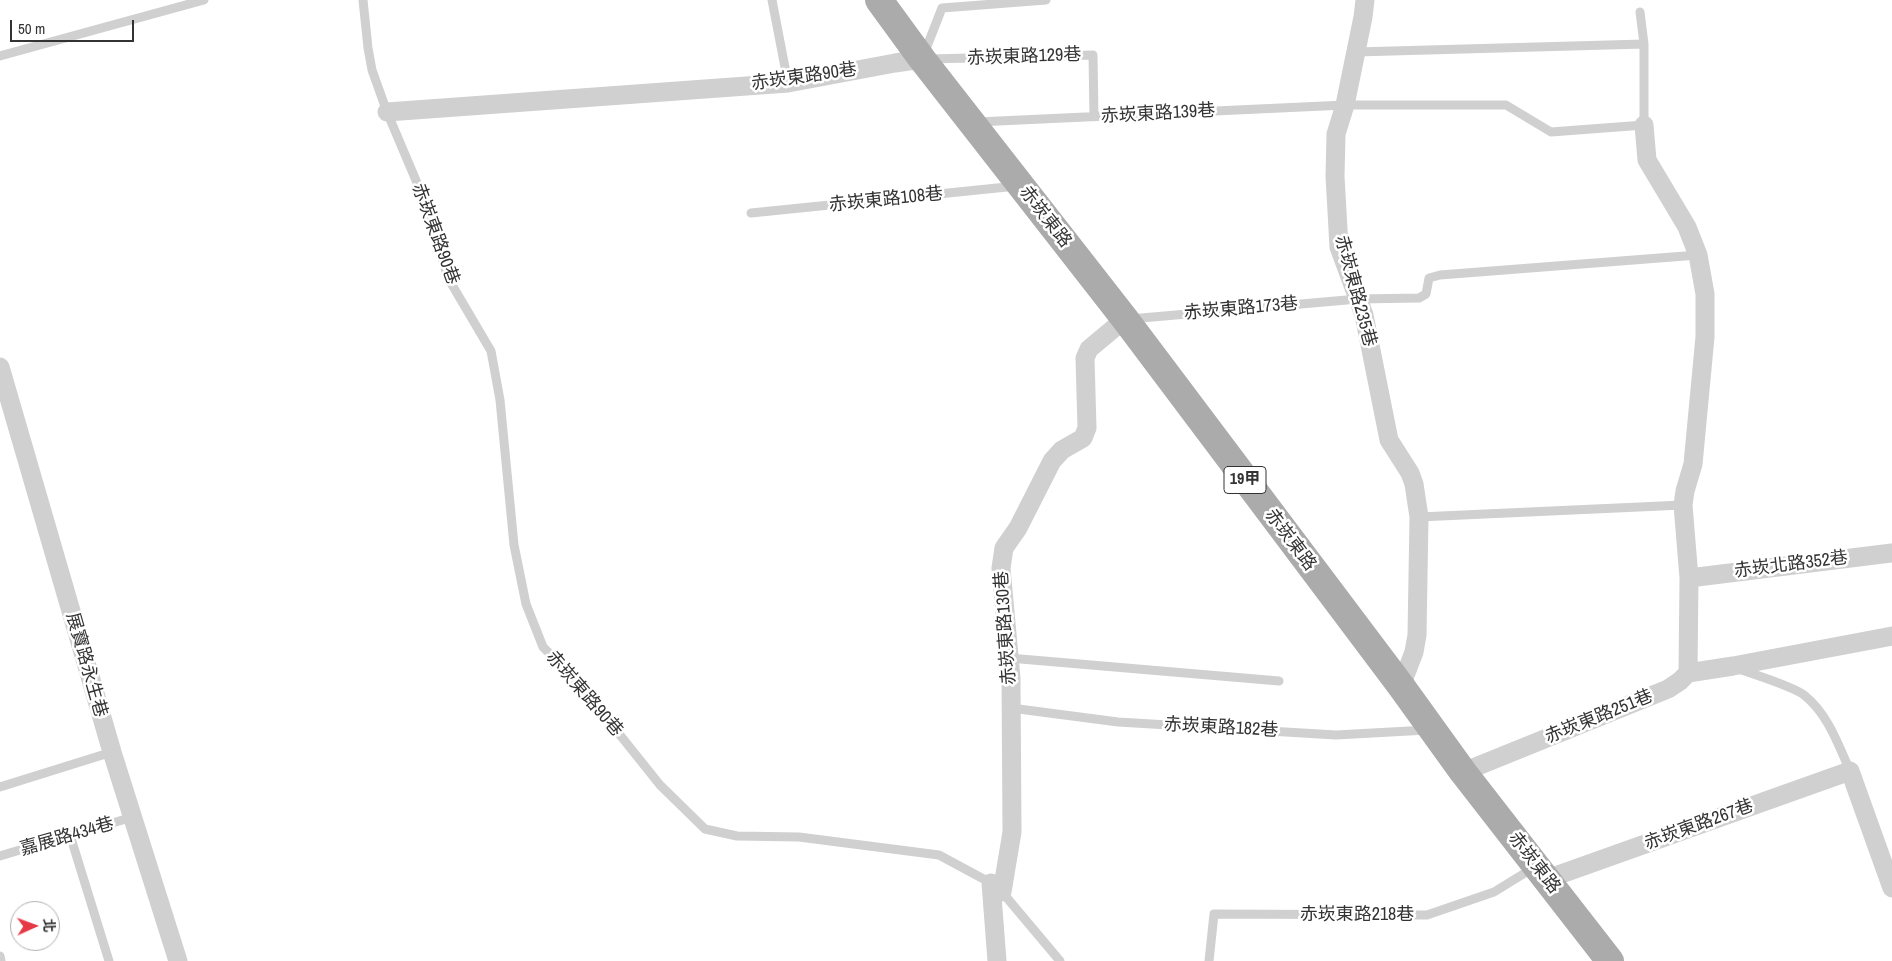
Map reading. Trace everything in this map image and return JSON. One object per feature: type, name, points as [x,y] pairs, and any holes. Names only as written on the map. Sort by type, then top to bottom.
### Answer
[{"type":"main road","name":"赤崁東路","points":[[879,0],[922,59],[1125,320],[1401,686],[1463,772],[1610,961]]},
{"type":"street","name":"赤崁東路235巷","points":[[1365,0],[1345,106],[1336,134],[1335,176],[1342,256],[1364,315],[1389,440],[1410,473],[1414,484],[1420,518],[1417,635],[1414,652],[1401,686]]},
{"type":"street","name":"赤崁東路90巷","points":[[387,112],[788,83],[922,59]]},
{"type":"street","points":[[1644,126],[1647,160],[1687,227],[1698,254],[1705,294],[1705,337],[1692,464],[1683,505],[1689,578],[1688,672],[1733,666],[1892,636]]},
{"type":"street","name":"赤崁東路130巷","points":[[997,961],[997,888],[1012,832],[1009,658],[1000,568],[1004,548],[1018,528],[1052,461],[1062,450],[1083,438],[1087,428],[1085,358],[1089,349],[1125,320]]},
{"type":"street","name":"展寶路永生巷","points":[[0,367],[112,752],[178,961]]},
{"type":"street","name":"赤崁北路352巷","points":[[1689,578],[1892,553]]},
{"type":"street","name":"赤崁東路251巷","points":[[1463,772],[1668,689],[1680,681],[1688,672]]},
{"type":"street","points":[[1850,771],[1892,888]]},
{"type":"street","name":"赤崁東路267巷","points":[[1542,873],[1850,771]]},
{"type":"lane","points":[[0,56],[204,0]]},
{"type":"lane","name":"赤崁東路90巷","points":[[363,0],[372,70],[387,112],[426,204],[448,278],[491,351],[500,400],[514,545],[526,604],[544,647],[576,680],[660,785],[705,829],[737,836],[799,837],[939,855],[997,888]]},
{"type":"lane","points":[[772,0],[788,83]]},
{"type":"lane","points":[[922,59],[941,4],[1046,0]]},
{"type":"lane","points":[[1640,12],[1644,44],[1644,126]]},
{"type":"lane","points":[[1356,52],[1644,44]]},
{"type":"lane","name":"赤崁東路129巷","points":[[922,59],[1093,55],[1094,117]]},
{"type":"lane","name":"赤崁東路139巷","points":[[972,122],[1345,106],[1506,105],[1551,132],[1644,126]]},
{"type":"lane","name":"赤崁東路108巷","points":[[751,213],[1021,186]]},
{"type":"lane","name":"赤崁東路173巷","points":[[1125,320],[1358,299],[1424,297],[1429,278],[1440,275],[1698,254]]},
{"type":"lane","points":[[1420,518],[1683,505]]},
{"type":"lane","points":[[1009,658],[1279,682]]},
{"type":"lane","points":[[1733,666],[1803,694],[1820,710],[1833,733],[1850,771]]},
{"type":"lane","name":"赤崁東路182巷","points":[[1011,708],[1118,722],[1336,735],[1432,730]]},
{"type":"lane","points":[[0,787],[112,752]]},
{"type":"lane","name":"嘉展路434巷","points":[[0,856],[134,817]]},
{"type":"lane","points":[[70,835],[109,961]]},
{"type":"lane","name":"赤崁東路218巷","points":[[1209,961],[1214,914],[1427,915],[1542,873]]},
{"type":"lane","points":[[997,888],[1060,961]]},
{"type":"lane","points":[[0,956],[1,961]]}]
